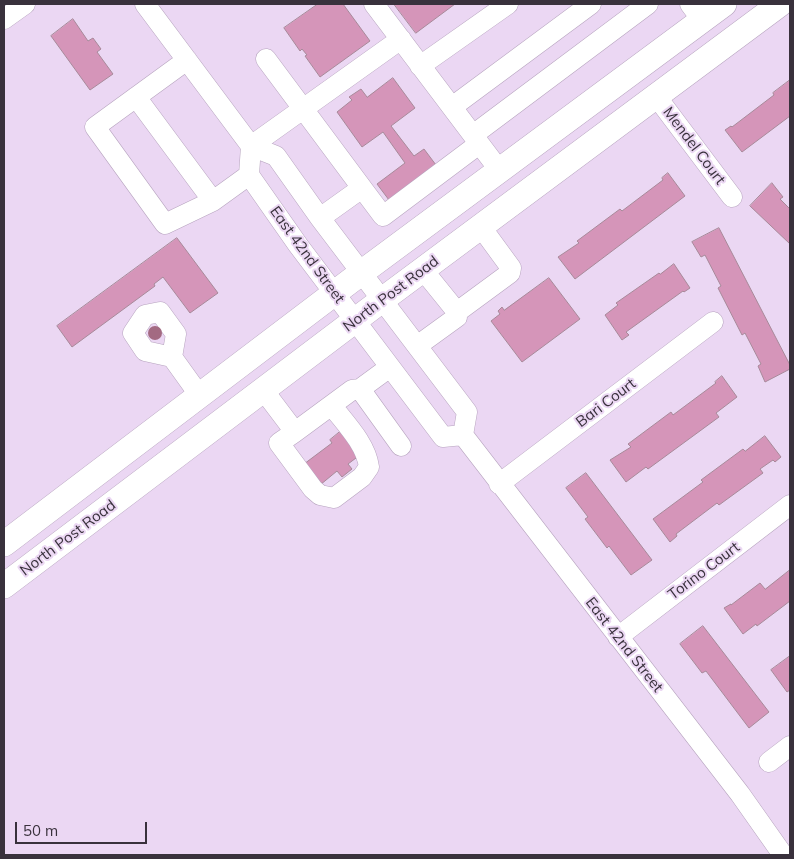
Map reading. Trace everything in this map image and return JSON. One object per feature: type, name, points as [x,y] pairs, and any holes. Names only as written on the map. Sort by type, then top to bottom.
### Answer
[{"type":"main road","points":[[4,544],[361,273],[500,171],[696,12],[724,4]]},
{"type":"main road","name":"North Post Road","points":[[4,586],[382,300],[780,4]]},
{"type":"street","points":[[4,19],[25,4]]},
{"type":"street","points":[[145,4],[250,146],[276,156],[361,273],[467,412],[463,435]]},
{"type":"street","points":[[374,4],[500,171]]},
{"type":"street","points":[[420,66],[508,4]]},
{"type":"street","points":[[452,107],[591,4]]},
{"type":"street","points":[[266,59],[383,216],[648,4]]},
{"type":"street","points":[[250,146],[401,39]]},
{"type":"street","points":[[187,60],[95,127],[165,224],[213,201],[249,175],[250,146]]},
{"type":"street","name":"Mendel Court","points":[[656,96],[732,197]]},
{"type":"street","points":[[136,97],[213,201]]},
{"type":"street","name":"East 42nd Street","points":[[249,175],[298,245],[443,437],[463,435],[740,794],[783,855]]},
{"type":"street","points":[[320,218],[362,188]]},
{"type":"street","points":[[456,312],[510,273],[511,268],[481,227]]},
{"type":"street","points":[[416,346],[457,318],[456,312],[423,270]]},
{"type":"street","name":"Bari Court","points":[[500,484],[713,322]]},
{"type":"street","points":[[172,358],[200,396]]},
{"type":"street","points":[[332,406],[364,449],[368,458],[369,468],[362,477],[334,498],[320,495],[313,489],[279,443],[352,390],[360,389],[390,367]]},
{"type":"street","points":[[360,389],[401,446]]},
{"type":"street","points":[[264,391],[295,432]]},
{"type":"street","name":"Torino Court","points":[[618,637],[790,505]]},
{"type":"street","points":[[769,762],[790,746]]},
{"type":"building","points":[[318,4],[343,4],[370,41],[320,77],[305,56],[307,55],[302,49],[300,51],[284,28]]},
{"type":"building","points":[[394,4],[455,4],[416,33]]},
{"type":"building","points":[[73,19],[88,41],[93,38],[101,49],[97,52],[113,74],[90,90],[51,36]]},
{"type":"building","points":[[393,78],[415,108],[391,126],[414,156],[424,149],[439,169],[392,204],[377,184],[405,163],[383,132],[362,147],[337,112],[352,100],[349,97],[361,89],[367,97]]},
{"type":"building","points":[[790,80],[790,116],[742,152],[725,130],[732,127],[774,95],[773,93]]},
{"type":"building","points":[[668,173],[685,196],[575,279],[558,257],[579,243],[577,241],[620,209],[622,211],[663,180],[662,178]]},
{"type":"building","points":[[772,183],[783,197],[780,199],[790,209],[790,244],[750,206]]},
{"type":"building","points":[[719,228],[790,365],[790,369],[765,382],[758,366],[761,364],[745,333],[742,335],[718,288],[721,286],[705,255],[701,257],[692,242]]},
{"type":"building","points":[[177,238],[218,293],[190,313],[163,277],[154,284],[155,286],[72,347],[57,326]]},
{"type":"building","points":[[674,264],[690,288],[626,332],[629,335],[622,340],[605,315],[618,305],[616,303]]},
{"type":"building","points":[[549,278],[580,319],[522,362],[491,321],[500,314],[498,311],[502,307],[504,310]]},
{"type":"building","points":[[722,376],[737,397],[716,413],[719,417],[648,469],[646,467],[626,482],[610,460],[631,447],[628,444],[671,412],[673,415],[716,383]]},
{"type":"building","points":[[341,431],[360,455],[348,464],[352,469],[342,477],[337,471],[320,485],[304,464],[332,443],[330,440]]},
{"type":"building","points":[[765,436],[781,457],[760,469],[763,473],[719,505],[717,503],[676,534],[677,536],[670,542],[653,519],[703,482],[701,480],[743,449],[745,451]]},
{"type":"building","points":[[586,473],[652,560],[631,575],[585,519],[588,517],[566,488]]},
{"type":"building","points":[[790,570],[790,601],[743,634],[724,608],[731,605],[760,583],[765,589]]},
{"type":"building","points":[[703,626],[769,712],[749,728],[706,671],[702,673],[680,644]]},
{"type":"building","points":[[790,656],[790,690],[787,692],[771,670]]}]
